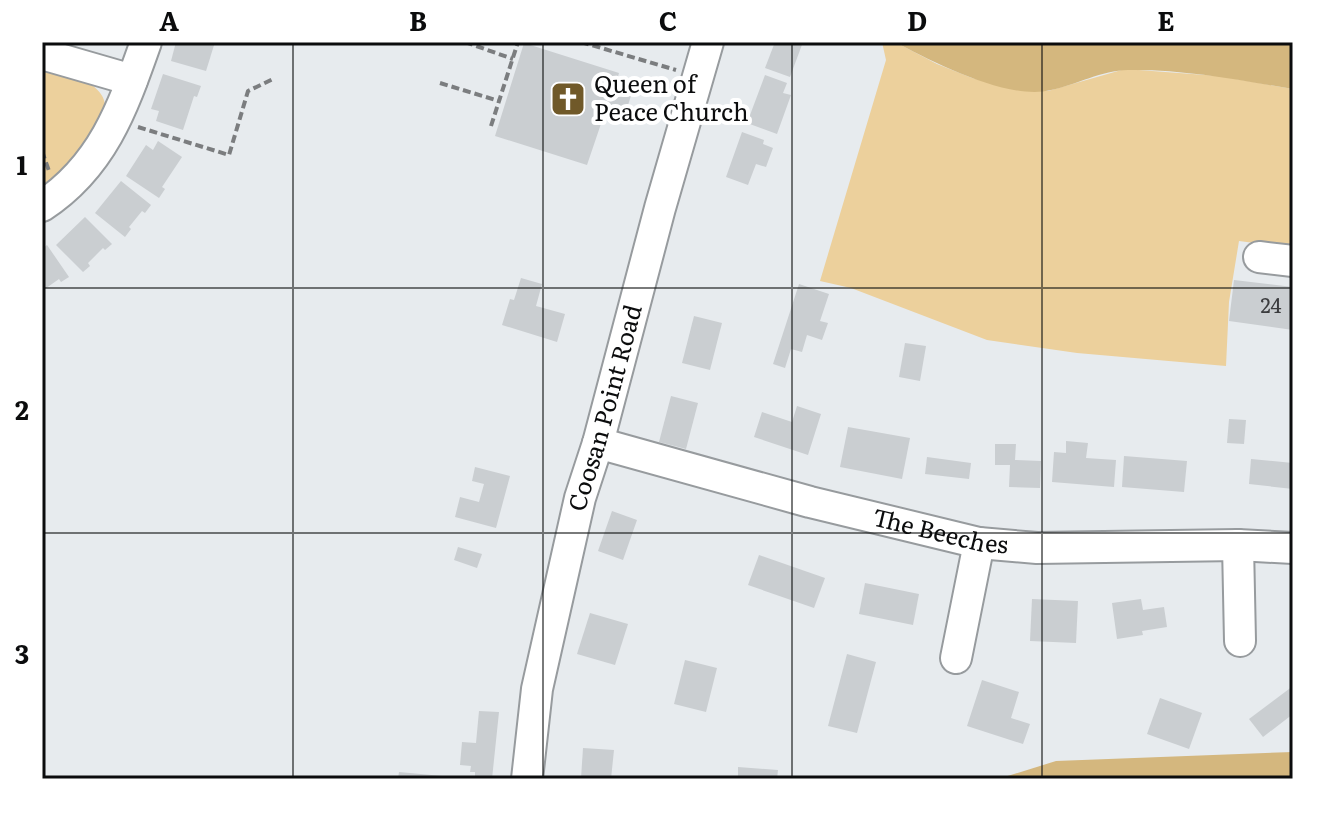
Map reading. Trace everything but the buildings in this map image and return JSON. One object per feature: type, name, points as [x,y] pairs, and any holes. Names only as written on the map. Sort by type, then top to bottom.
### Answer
[{"type":"street","points":[[42,206],[63,192],[109,137],[146,42]]},
{"type":"street","name":"Coosan Point Road","points":[[527,779],[537,689],[580,498],[598,443],[708,42]]},
{"type":"street","points":[[42,54],[132,80]]},
{"type":"street","points":[[1259,257],[1293,261]]},
{"type":"street","name":"The Beeches","points":[[598,443],[810,502],[979,543],[1037,548],[1238,545],[1293,548]]},
{"type":"street","points":[[956,658],[979,543]]},
{"type":"street","points":[[1238,545],[1240,641]]},
{"type":"path","points":[[465,42],[513,59]]},
{"type":"path","points":[[491,126],[518,42]]},
{"type":"path","points":[[581,42],[698,77]]},
{"type":"path","points":[[117,121],[229,155],[248,91],[273,79]]},
{"type":"path","points":[[440,83],[499,101]]},
{"type":"shaded area","points":[[882,42],[895,42],[972,78],[1014,89],[1048,91],[1125,69],[1219,76],[1293,89],[1293,248],[1239,241],[1229,302],[1226,366],[1077,353],[987,340],[851,288],[820,281],[886,60]]},
{"type":"shaded area","points":[[895,42],[1293,42],[1293,89],[1190,73],[1128,70],[1109,72],[1051,90],[1014,90],[971,78]]},
{"type":"shaded area","points":[[42,67],[91,85],[100,92],[105,102],[105,114],[100,130],[42,190]]},
{"type":"shaded area","points":[[1293,752],[1293,779],[998,779],[1056,761]]},
{"type":"place","name":"Queen of Peace Church","points":[[568,99]]}]
